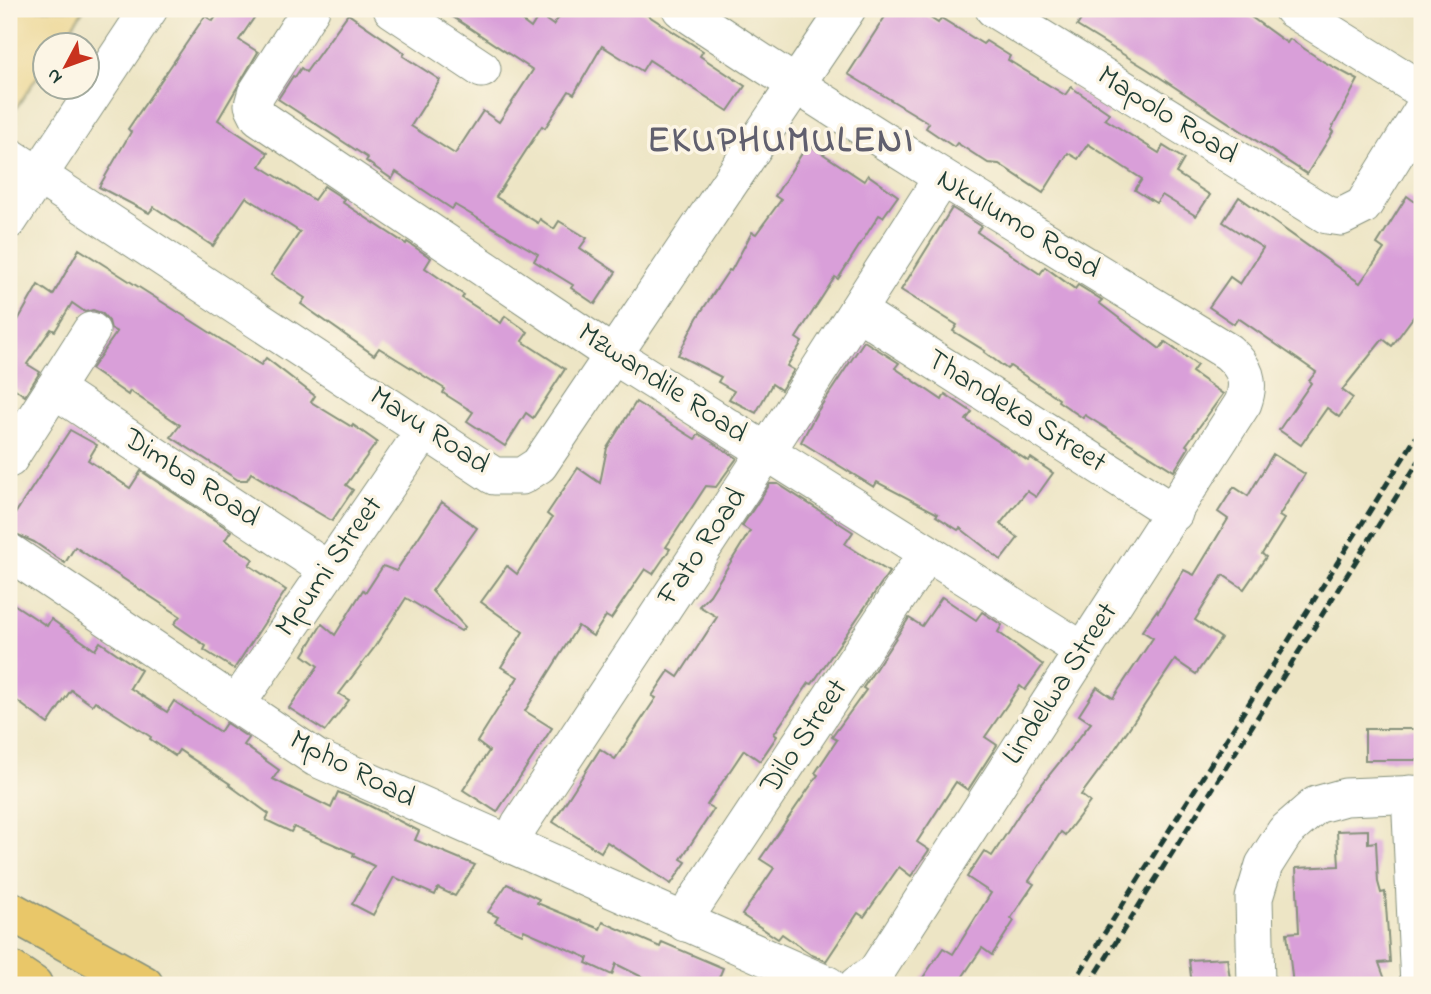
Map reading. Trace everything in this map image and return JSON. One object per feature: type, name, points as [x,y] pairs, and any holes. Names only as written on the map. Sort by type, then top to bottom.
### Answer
[{"type":"main road","points":[[9,910],[144,985]]},
{"type":"main road","points":[[9,969],[33,985]]},
{"type":"street","points":[[9,220],[24,166],[149,9]]},
{"type":"street","name":"Mzwandile Road","points":[[311,9],[256,94],[253,105],[259,117],[613,355],[1082,650]]},
{"type":"street","points":[[392,9],[482,69]]},
{"type":"street","name":"Nkulumo Road","points":[[681,9],[942,178],[1228,352],[1246,374]]},
{"type":"street","name":"Mavu Road","points":[[24,166],[494,476],[522,476],[539,465],[847,9]]},
{"type":"street","name":"Mapolo Road","points":[[994,9],[1039,20],[1327,215],[1341,217],[1363,206],[1422,111]]},
{"type":"street","points":[[1292,9],[1422,90]]},
{"type":"street","name":"Fato Road","points":[[510,845],[520,824],[767,451],[942,178]]},
{"type":"street","name":"Thandeka Street","points":[[857,311],[1174,513]]},
{"type":"street","points":[[9,459],[91,331]]},
{"type":"street","name":"Lindelwa Street","points":[[857,985],[876,972],[1082,650],[1174,513],[1243,403],[1248,390],[1246,374]]},
{"type":"street","name":"Dimba Road","points":[[54,389],[328,570]]},
{"type":"street","name":"Mpumi Street","points":[[236,705],[425,430]]},
{"type":"street","name":"Mpho Road","points":[[9,552],[316,758],[685,923]]},
{"type":"street","name":"Dilo Street","points":[[685,923],[694,904],[927,553]]},
{"type":"street","points":[[1256,985],[1254,898],[1264,865],[1285,832],[1316,805],[1345,797],[1416,794],[1419,985]]},
{"type":"street","points":[[685,923],[828,985]]},
{"type":"sand","points":[[9,9],[84,9],[68,32],[32,32],[32,84],[9,119]]},
{"type":"building","points":[[221,9],[260,9],[239,40],[258,52],[218,120],[268,153],[260,166],[314,200],[324,186],[344,199],[342,202],[431,258],[425,268],[464,295],[462,298],[501,323],[505,316],[528,332],[522,341],[565,369],[533,418],[526,413],[505,446],[467,421],[473,412],[443,393],[445,389],[379,348],[374,355],[301,304],[305,298],[271,275],[300,232],[246,197],[213,246],[154,207],[149,213],[99,187],[131,132],[128,129],[205,16],[213,21]]},
{"type":"building","points":[[441,9],[506,9],[531,28],[539,15],[553,25],[566,9],[638,9],[703,51],[700,56],[745,86],[728,111],[649,60],[642,71],[602,46],[574,94],[569,91],[545,128],[542,126],[496,197],[538,223],[540,219],[554,229],[559,221],[587,238],[580,248],[616,272],[595,304],[571,288],[573,285],[534,261],[538,254],[455,205],[452,209],[396,172],[392,179],[366,161],[368,158],[278,99],[301,68],[306,72],[348,14],[440,80],[411,126],[455,154],[483,111],[499,122],[533,70]]},
{"type":"building","points":[[890,9],[917,9],[938,23],[941,18],[983,44],[986,41],[1010,56],[1008,60],[1065,95],[1071,87],[1109,113],[1105,119],[1159,153],[1163,146],[1184,159],[1176,173],[1210,195],[1196,216],[1162,195],[1156,203],[1135,190],[1142,179],[1088,144],[1078,159],[1068,153],[1043,193],[999,164],[988,163],[957,143],[954,147],[926,128],[929,123],[848,74]]},
{"type":"building","points":[[1088,9],[1240,9],[1287,43],[1290,39],[1324,62],[1358,80],[1331,130],[1333,132],[1307,174],[1077,26]]},
{"type":"building","points":[[808,144],[864,181],[868,175],[898,196],[883,217],[879,215],[838,279],[835,277],[796,338],[802,342],[787,366],[794,370],[781,390],[772,384],[756,413],[729,399],[734,391],[718,382],[721,377],[678,355],[697,318],[729,270],[731,271],[752,232],[756,234],[781,200],[775,196]]},
{"type":"building","points":[[1407,196],[1422,207],[1422,305],[1392,346],[1383,339],[1342,390],[1353,398],[1339,417],[1327,408],[1301,445],[1279,430],[1316,372],[1238,318],[1234,324],[1209,307],[1230,277],[1240,284],[1263,248],[1223,222],[1239,197],[1360,283],[1384,249],[1377,244]]},
{"type":"building","points":[[952,208],[981,226],[977,232],[1040,274],[1045,267],[1075,289],[1078,285],[1102,300],[1099,303],[1160,349],[1165,342],[1197,365],[1192,372],[1223,394],[1186,445],[1189,447],[1174,471],[1085,415],[1083,418],[1010,366],[1007,369],[953,331],[957,325],[901,290]]},
{"type":"building","points":[[79,249],[261,365],[266,358],[315,396],[311,402],[377,442],[346,485],[353,490],[332,521],[251,473],[247,480],[238,480],[171,437],[180,425],[130,391],[128,395],[91,369],[117,332],[111,329],[109,321],[102,313],[93,310],[85,312],[72,303],[55,331],[51,329],[27,364],[40,372],[25,396],[11,386],[9,390],[9,336],[38,285],[53,295]]},
{"type":"building","points":[[864,341],[899,363],[895,368],[942,400],[945,394],[972,412],[966,420],[1028,461],[1031,458],[1053,473],[1036,497],[1027,491],[1000,524],[1018,538],[1001,560],[960,528],[958,530],[936,516],[938,514],[877,482],[874,487],[801,442],[817,412]]},
{"type":"building","points":[[636,402],[695,439],[699,434],[737,458],[716,487],[706,486],[666,547],[670,549],[653,574],[645,569],[611,619],[606,616],[593,636],[578,626],[525,711],[552,728],[497,812],[463,790],[489,751],[477,742],[518,677],[501,667],[523,632],[481,602],[507,566],[517,574],[552,518],[547,514],[578,468],[600,483],[607,448]]},
{"type":"building","points":[[70,430],[97,445],[88,460],[130,488],[141,471],[231,531],[225,540],[253,559],[249,565],[286,590],[234,669],[204,650],[206,646],[174,624],[180,616],[75,547],[65,563],[34,542],[9,531],[9,523]]},
{"type":"building","points":[[1273,454],[1305,474],[1279,516],[1284,519],[1262,554],[1266,557],[1244,589],[1223,575],[1195,620],[1221,638],[1196,674],[1175,660],[1081,795],[1090,802],[1065,835],[1061,832],[1029,881],[1034,884],[1011,918],[1014,921],[992,955],[982,948],[957,985],[918,985],[943,948],[953,954],[991,893],[967,877],[984,851],[992,856],[1025,805],[1091,723],[1079,715],[1097,687],[1113,698],[1153,638],[1142,631],[1157,610],[1158,612],[1184,570],[1194,575],[1228,519],[1218,512],[1234,487],[1248,496]]},
{"type":"building","points":[[770,484],[778,484],[853,532],[845,544],[889,572],[774,734],[777,736],[760,761],[744,750],[707,805],[714,809],[681,859],[686,862],[671,884],[607,842],[601,852],[553,822],[600,749],[615,759],[656,698],[652,696],[669,671],[678,677],[717,617],[699,606],[710,595],[750,531],[742,526]]},
{"type":"building","points":[[442,502],[477,528],[432,591],[465,627],[461,631],[406,598],[374,648],[339,694],[349,700],[325,731],[289,708],[318,666],[303,655],[322,624],[335,635],[363,590],[366,592],[383,566],[396,571]]},
{"type":"building","points":[[942,597],[976,620],[982,612],[1002,625],[998,632],[1043,665],[1025,690],[1020,686],[985,737],[997,745],[968,790],[956,782],[917,842],[929,850],[911,876],[899,867],[864,917],[858,913],[826,961],[812,955],[782,934],[778,939],[742,915],[774,868],[760,859],[818,775],[815,773],[837,740],[832,737],[866,690],[863,688],[909,618],[922,626]]},
{"type":"building","points":[[9,601],[47,626],[51,619],[95,650],[100,642],[141,670],[130,688],[167,712],[174,701],[220,732],[226,723],[249,738],[244,745],[279,770],[273,779],[331,808],[338,792],[419,831],[415,840],[475,865],[455,896],[438,888],[435,895],[394,877],[373,915],[352,904],[374,866],[353,856],[354,853],[294,827],[291,832],[266,820],[269,814],[179,750],[175,756],[95,701],[92,705],[71,690],[48,724],[9,695]]},
{"type":"building","points":[[1365,729],[1422,729],[1422,760],[1365,760]]},
{"type":"building","points":[[1368,830],[1368,843],[1376,842],[1378,882],[1381,893],[1385,892],[1390,962],[1379,963],[1387,985],[1293,985],[1287,933],[1299,932],[1296,868],[1339,866],[1337,831]]},
{"type":"building","points":[[507,884],[539,899],[537,903],[600,929],[603,922],[660,947],[662,942],[723,968],[716,985],[658,985],[616,964],[612,975],[586,963],[588,958],[524,930],[522,934],[495,922],[498,917],[488,912]]},
{"type":"building","points":[[1227,958],[1231,985],[1192,985],[1189,960]]},
{"type":"railway","points":[[1072,985],[1422,428]]},
{"type":"railway","points":[[1089,985],[1422,456]]},
{"type":"district","name":"EKUPHUMULENI","points":[[781,142]]}]
